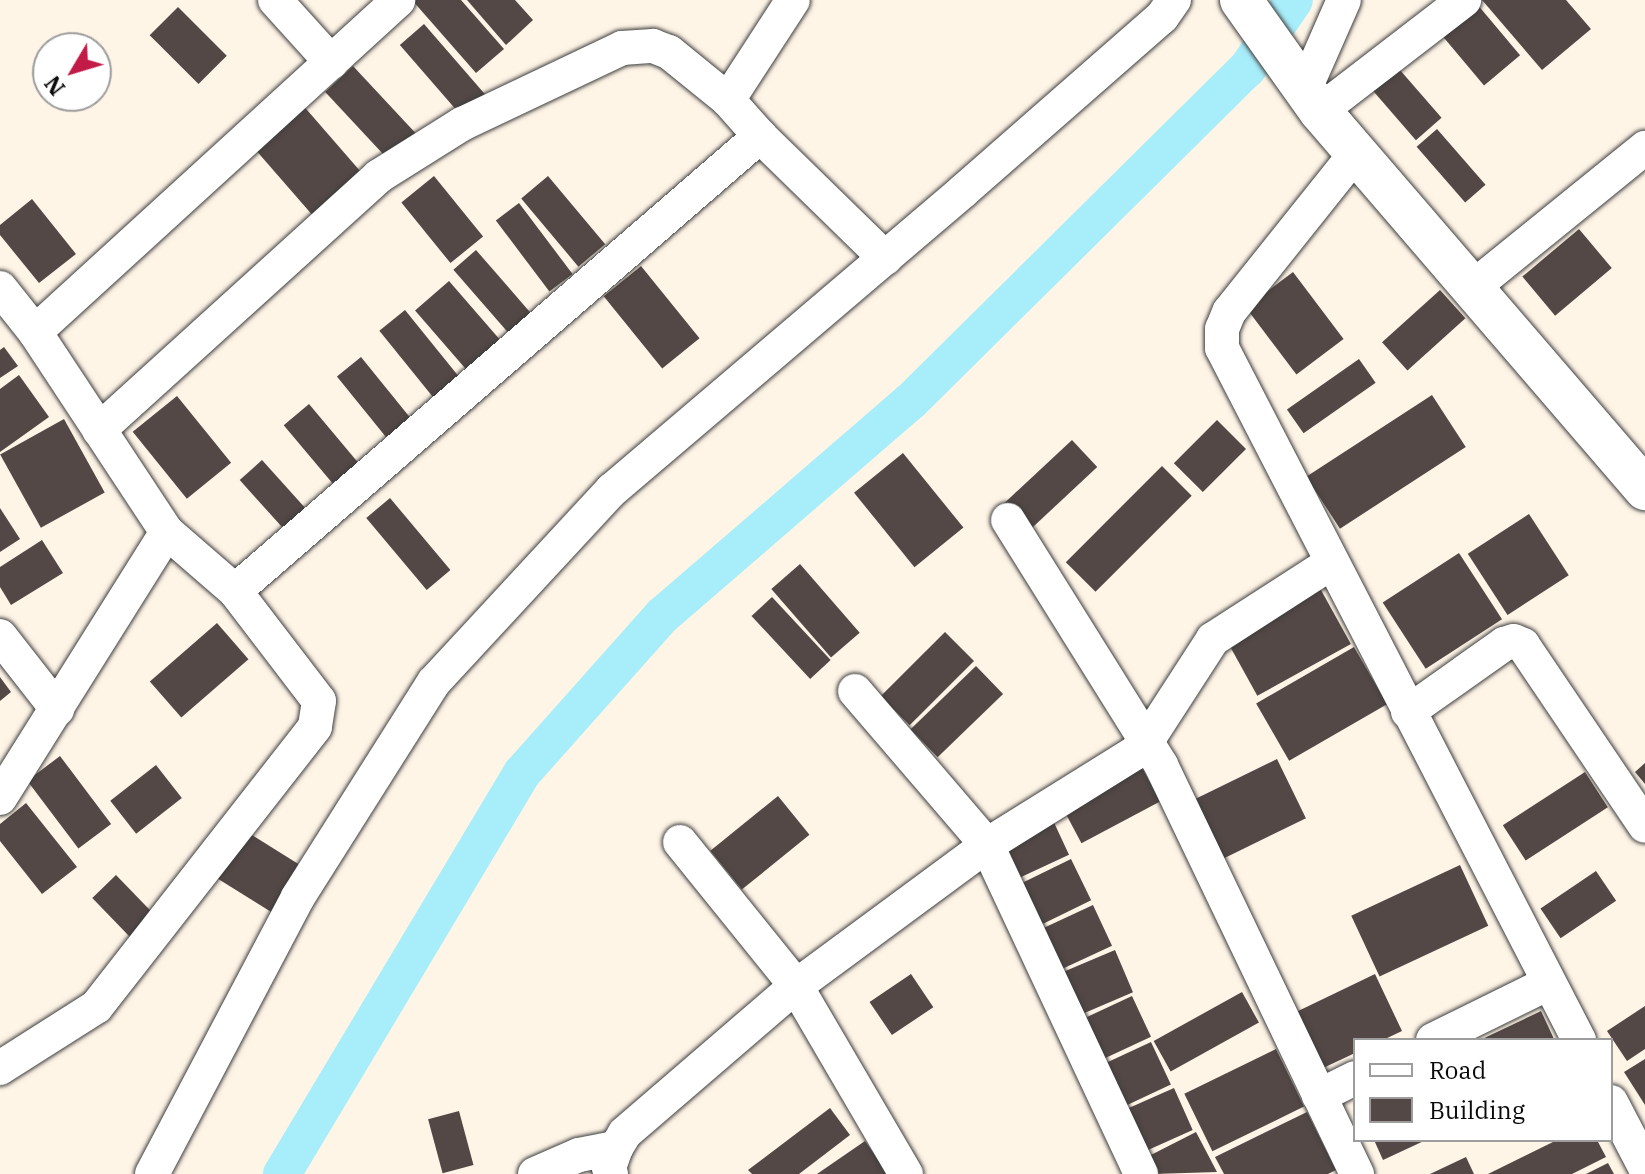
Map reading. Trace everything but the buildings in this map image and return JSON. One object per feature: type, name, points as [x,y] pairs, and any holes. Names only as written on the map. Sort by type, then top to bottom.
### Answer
[{"type":"street","points":[[275,0],[331,62]]},
{"type":"street","points":[[35,332],[398,0]]},
{"type":"street","points":[[728,100],[793,0]]},
{"type":"street","points":[[152,1174],[298,897],[434,682],[612,490],[1151,27],[1174,0]]},
{"type":"street","points":[[1241,0],[1305,90],[1356,153],[1645,489]]},
{"type":"street","points":[[1305,90],[1344,0]]},
{"type":"street","points":[[1305,90],[1464,0]]},
{"type":"street","points":[[99,430],[379,176],[462,124],[622,48],[653,46],[669,52],[728,100],[760,136],[885,258]]},
{"type":"street","points":[[235,591],[760,136]]},
{"type":"street","points":[[1472,288],[1645,148]]},
{"type":"street","points":[[1356,153],[1229,312],[1222,329],[1222,348],[1578,1038]]},
{"type":"street","points":[[0,288],[35,332],[167,532],[235,591],[319,701],[315,727],[96,1007],[0,1068]]},
{"type":"street","points":[[1008,520],[1147,741],[1357,1174]]},
{"type":"street","points":[[0,798],[167,532]]},
{"type":"street","points":[[535,1174],[579,1155],[613,1161],[625,1133],[796,986],[987,845],[1135,753],[1147,741],[1213,639],[1331,563]]},
{"type":"street","points":[[0,636],[57,709]]},
{"type":"street","points":[[1408,712],[1504,644],[1514,641],[1523,645],[1645,826]]},
{"type":"street","points":[[855,691],[987,845],[1141,1174]]},
{"type":"street","points":[[680,842],[796,986],[906,1174]]},
{"type":"street","points":[[1437,1038],[1549,983]]},
{"type":"street","points":[[1319,1096],[1353,1079]]},
{"type":"street","points":[[1613,1106],[1645,1167]]},
{"type":"waterway","points":[[282,1174],[522,773],[663,615],[910,402],[1247,69],[1294,0]]}]
